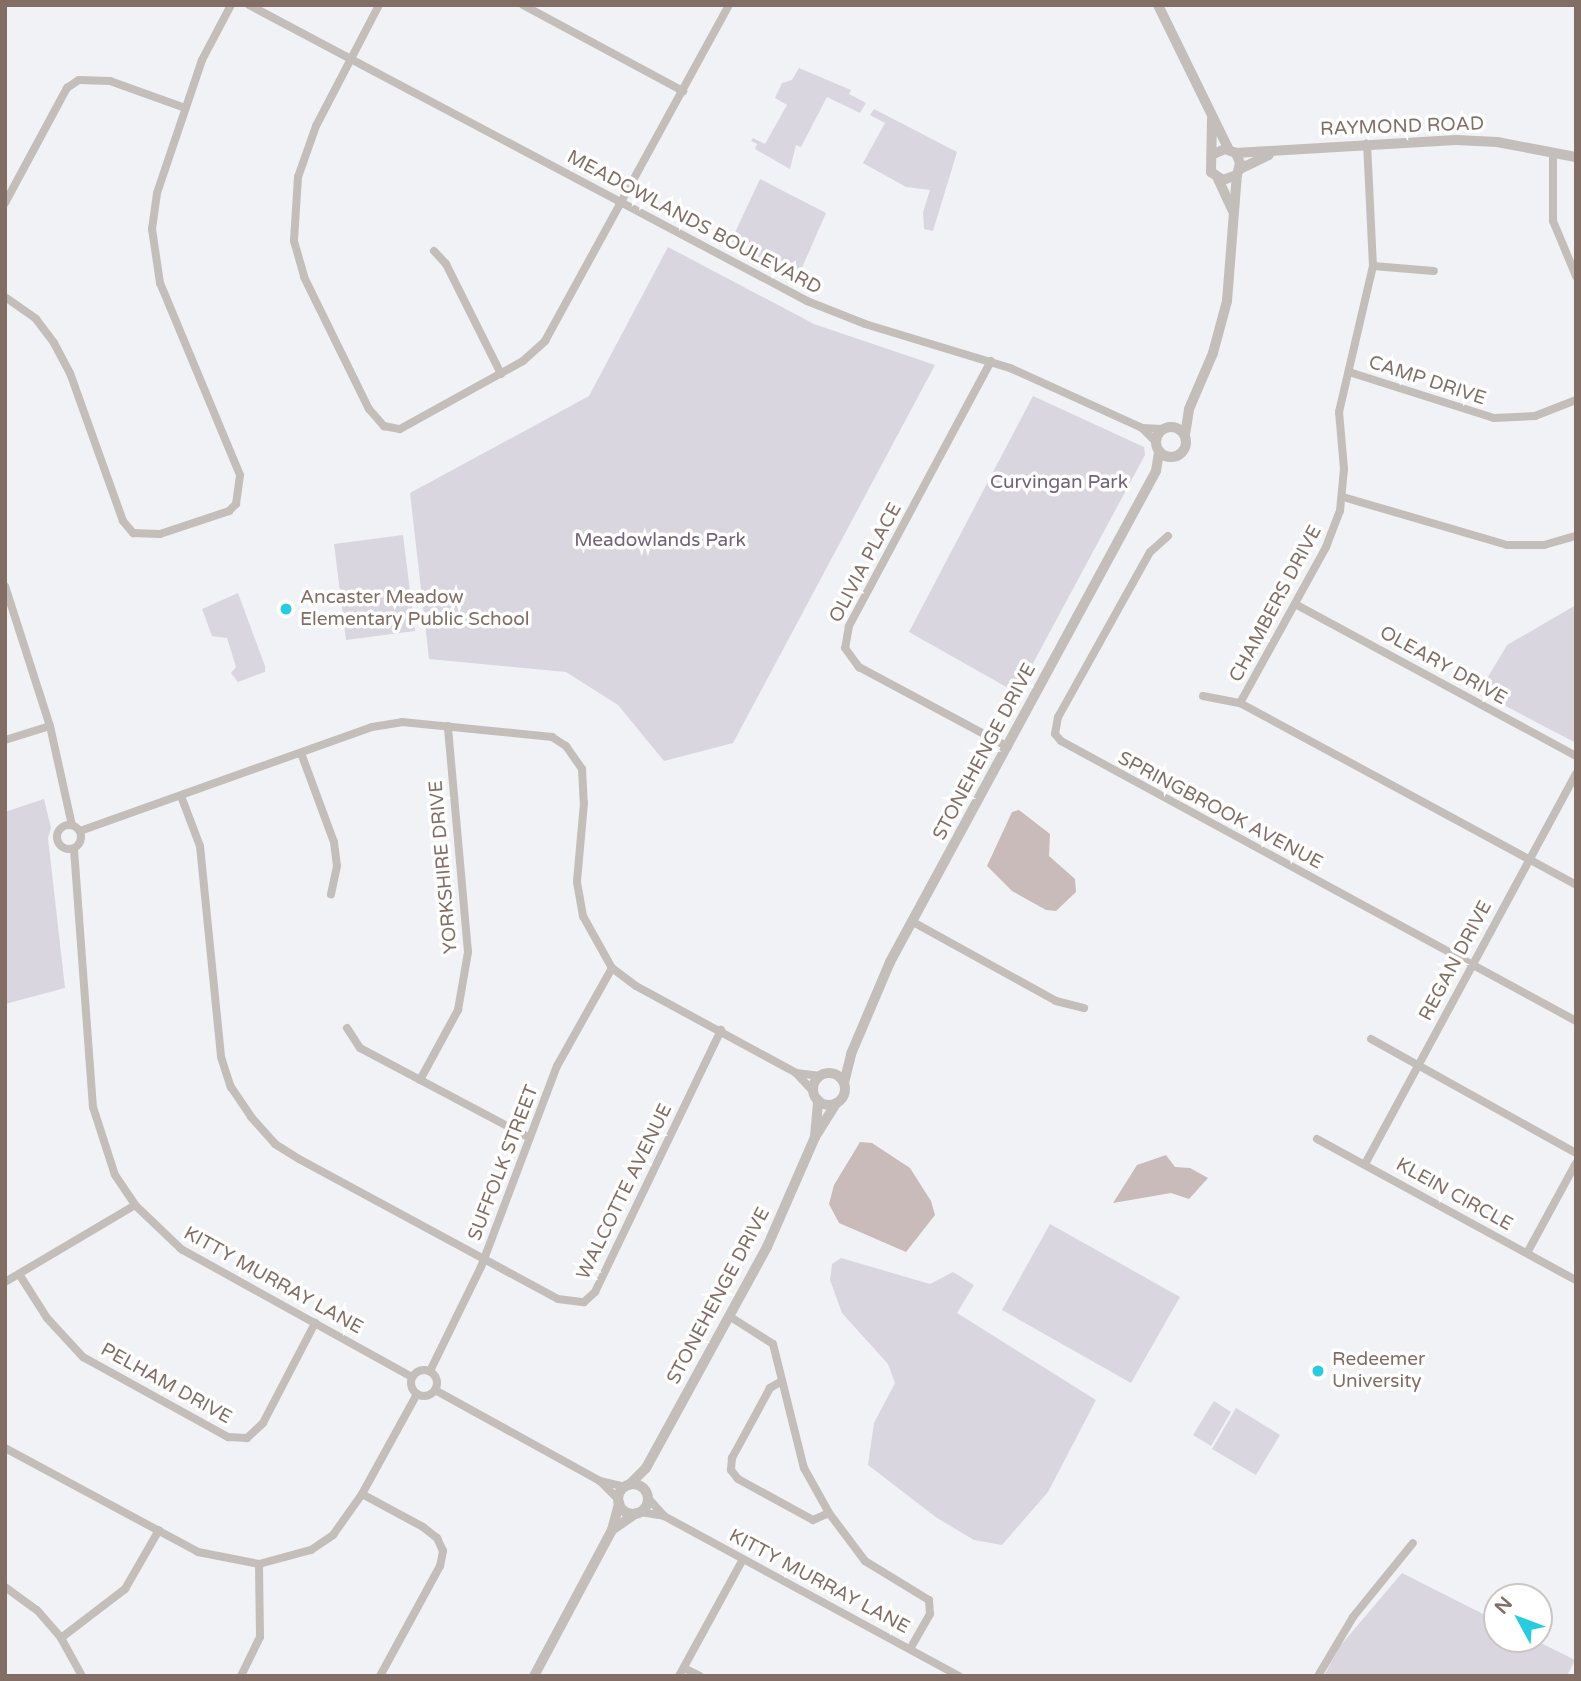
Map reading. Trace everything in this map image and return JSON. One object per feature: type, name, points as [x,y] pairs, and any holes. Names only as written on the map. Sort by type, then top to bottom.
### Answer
[{"type":"street","points":[[5,297],[36,319],[54,343],[70,373],[123,521],[133,533],[160,534],[229,511],[236,504],[240,475],[153,259],[157,193],[202,60],[231,5]]},
{"type":"street","name":"MEADOWLANDS BOULEVARD","points":[[248,5],[832,312],[991,361],[1142,428],[1167,428]]},
{"type":"street","points":[[379,5],[316,126],[298,177],[294,241],[304,277],[369,409],[384,426],[400,429],[501,374],[545,341],[729,5]]},
{"type":"street","points":[[523,5],[683,91]]},
{"type":"street","points":[[1157,447],[1173,457],[1185,449],[1189,409],[1223,319],[1238,172],[1233,151],[1212,115],[1158,5]]},
{"type":"street","points":[[5,202],[67,88],[79,80],[110,80],[185,108]]},
{"type":"street","points":[[1212,115],[1213,155],[1210,167],[1233,211]]},
{"type":"street","name":"RAYMOND ROAD","points":[[1233,151],[1269,155],[1367,143],[1478,140],[1576,157]]},
{"type":"street","name":"CHAMBERS DRIVE","points":[[1367,143],[1373,266],[1339,412],[1343,497],[1331,537],[1240,703],[1576,885]]},
{"type":"street","points":[[1213,155],[1233,151]]},
{"type":"street","points":[[1553,154],[1553,221],[1558,243],[1576,275]]},
{"type":"street","name":"RAYMOND ROAD","points":[[1218,178],[1238,172],[1269,155]]},
{"type":"street","points":[[434,251],[446,264],[501,374]]},
{"type":"street","points":[[1373,266],[1434,271]]},
{"type":"street","name":"OLIVIA PLACE","points":[[991,361],[849,626],[845,648],[859,667],[1008,747]]},
{"type":"street","name":"CAMP DRIVE","points":[[1349,372],[1494,418],[1535,416],[1576,400]]},
{"type":"street","points":[[1185,435],[1167,428],[1189,409]]},
{"type":"street","name":"MEADOWLANDS BOULEVARD","points":[[1142,428],[1157,447]]},
{"type":"street","name":"STONEHENGE DRIVE","points":[[1156,471],[1157,447],[1167,428]]},
{"type":"street","name":"STONEHENGE DRIVE","points":[[627,1486],[646,1468],[776,1227],[815,1137],[845,1092],[844,1083],[851,1054],[913,922],[1156,471],[1173,457]]},
{"type":"street","points":[[1343,497],[1507,545],[1544,545],[1576,536]]},
{"type":"street","name":"SPRINGBROOK AVENUE","points":[[1168,536],[1150,552],[1058,717],[1055,734],[1072,748],[1576,1021]]},
{"type":"street","points":[[5,586],[50,726],[64,800],[74,830],[69,849]]},
{"type":"street","name":"OLEARY DRIVE","points":[[1295,604],[1576,756]]},
{"type":"street","points":[[1203,696],[1240,703]]},
{"type":"street","points":[[74,830],[109,824],[372,727],[402,722],[552,737],[577,758],[585,783],[577,882],[583,916],[612,968],[636,986],[796,1073],[816,1096],[836,1103]]},
{"type":"street","points":[[5,740],[50,726]]},
{"type":"street","name":"YORKSHIRE DRIVE","points":[[420,1080],[458,1010],[466,978],[468,952],[448,726]]},
{"type":"street","points":[[302,753],[334,842],[337,866],[331,894]]},
{"type":"street","name":"REGAN DRIVE","points":[[1365,1164],[1576,773]]},
{"type":"street","points":[[181,796],[200,846],[215,1014],[231,1087],[275,1144],[485,1258]]},
{"type":"street","name":"KITTY MURRAY LANE","points":[[74,830],[57,838],[69,849],[72,870],[93,1107],[115,1175],[135,1205],[181,1249],[412,1377]]},
{"type":"street","points":[[913,922],[1056,1000],[1084,1008]]},
{"type":"street","name":"SUFFOLK STREET","points":[[430,1371],[485,1258],[557,1066],[612,968]]},
{"type":"street","points":[[347,1028],[360,1048],[530,1138]]},
{"type":"street","name":"WALCOTTE AVENUE","points":[[485,1258],[567,1303],[583,1302],[595,1292],[721,1030]]},
{"type":"street","points":[[1371,1039],[1576,1153]]},
{"type":"street","name":"STONEHENGE DRIVE","points":[[815,1137],[816,1096],[825,1075],[851,1054]]},
{"type":"street","points":[[796,1073],[825,1075],[844,1083]]},
{"type":"street","name":"KLEIN CIRCLE","points":[[1317,1139],[1576,1280]]},
{"type":"street","points":[[1527,1253],[1576,1163]]},
{"type":"street","points":[[5,1282],[135,1205]]},
{"type":"street","name":"PELHAM DRIVE","points":[[19,1274],[47,1318],[83,1357],[228,1437],[247,1438],[263,1423],[315,1324]]},
{"type":"street","points":[[729,1316],[768,1338],[804,1468],[830,1513],[865,1560],[929,1600],[930,1614],[910,1649]]},
{"type":"street","points":[[5,1448],[198,1552],[259,1564],[311,1550],[333,1535],[362,1494],[417,1394],[412,1377],[418,1371],[430,1371],[436,1377],[435,1390],[429,1395],[417,1394]]},
{"type":"street","points":[[782,1381],[770,1388],[732,1458],[731,1470],[738,1479],[813,1520],[830,1513]]},
{"type":"street","points":[[435,1390],[600,1481],[637,1485],[647,1495]]},
{"type":"street","points":[[612,1530],[638,1513],[647,1495],[646,1468]]},
{"type":"street","points":[[600,1481],[619,1502],[638,1513]]},
{"type":"street","points":[[534,1676],[612,1530],[619,1502],[627,1486]]},
{"type":"street","points":[[362,1494],[423,1527],[437,1538],[443,1551],[440,1566],[380,1676]]},
{"type":"street","name":"KITTY MURRAY LANE","points":[[647,1495],[664,1516]]},
{"type":"street","name":"KITTY MURRAY LANE","points":[[638,1513],[664,1516],[910,1649],[946,1673],[959,1676]]},
{"type":"street","points":[[61,1638],[125,1589],[159,1530]]},
{"type":"street","points":[[1318,1676],[1353,1617],[1413,1543]]},
{"type":"street","points":[[699,1676],[681,1672],[743,1559]]},
{"type":"street","points":[[241,1676],[260,1637],[259,1564]]},
{"type":"street","points":[[5,1587],[37,1610],[61,1638],[82,1676]]},
{"type":"green space","points":[[799,68],[851,90],[849,94],[866,103],[860,113],[827,97],[801,147],[796,145],[790,169],[755,149],[757,144],[751,141],[753,138],[765,144],[787,105],[775,98],[782,83],[792,80]]},
{"type":"green space","points":[[874,109],[957,152],[933,231],[924,229],[923,212],[930,190],[906,187],[863,163],[885,123],[870,115]]},
{"type":"green space","points":[[760,179],[826,213],[797,279],[731,241]]},
{"type":"green space","name":"Meadowlands Park","points":[[668,247],[814,324],[935,365],[733,743],[664,761],[618,705],[566,672],[429,659],[410,493],[589,396]]},
{"type":"green space","name":"Curvingan Park","points":[[1033,396],[1144,447],[1145,455],[1017,693],[909,632]]},
{"type":"green space","points":[[403,535],[415,631],[346,640],[334,544]]},
{"type":"green space","points":[[238,593],[265,672],[238,682],[231,673],[236,667],[227,638],[212,636],[202,609]]},
{"type":"green space","points":[[1576,605],[1576,743],[1479,692],[1507,645]]},
{"type":"green space","points":[[44,799],[51,828],[48,838],[65,988],[5,1004],[5,812]]},
{"type":"green space","points":[[1050,1224],[1180,1297],[1131,1383],[1002,1310]]},
{"type":"green space","points":[[841,1258],[930,1284],[953,1272],[974,1285],[957,1313],[1096,1400],[1048,1492],[1002,1545],[974,1540],[937,1518],[868,1465],[874,1423],[895,1383],[888,1364],[842,1313],[830,1280],[832,1264]]},
{"type":"green space","points":[[1214,1401],[1231,1412],[1211,1446],[1193,1435]]},
{"type":"green space","points":[[1236,1408],[1280,1435],[1256,1475],[1212,1449]]},
{"type":"green space","points":[[1402,1573],[1483,1614],[1483,1653],[1553,1653],[1553,1649],[1575,1660],[1567,1676],[1324,1676],[1340,1646]]},
{"type":"shaded area","points":[[1019,810],[1050,834],[1049,856],[1075,879],[1076,892],[1056,911],[1046,910],[1012,891],[987,866],[1012,812]]},
{"type":"shaded area","points":[[860,1142],[872,1143],[910,1168],[931,1201],[935,1215],[906,1252],[839,1223],[829,1204],[834,1185]]},
{"type":"shaded area","points":[[1166,1155],[1175,1167],[1190,1168],[1208,1178],[1189,1199],[1171,1193],[1113,1203],[1137,1165]]},
{"type":"place","name":"Ancaster Meadow Elementary Public School","points":[[286,609]]},
{"type":"place","name":"Redeemer University","points":[[1318,1371]]}]
